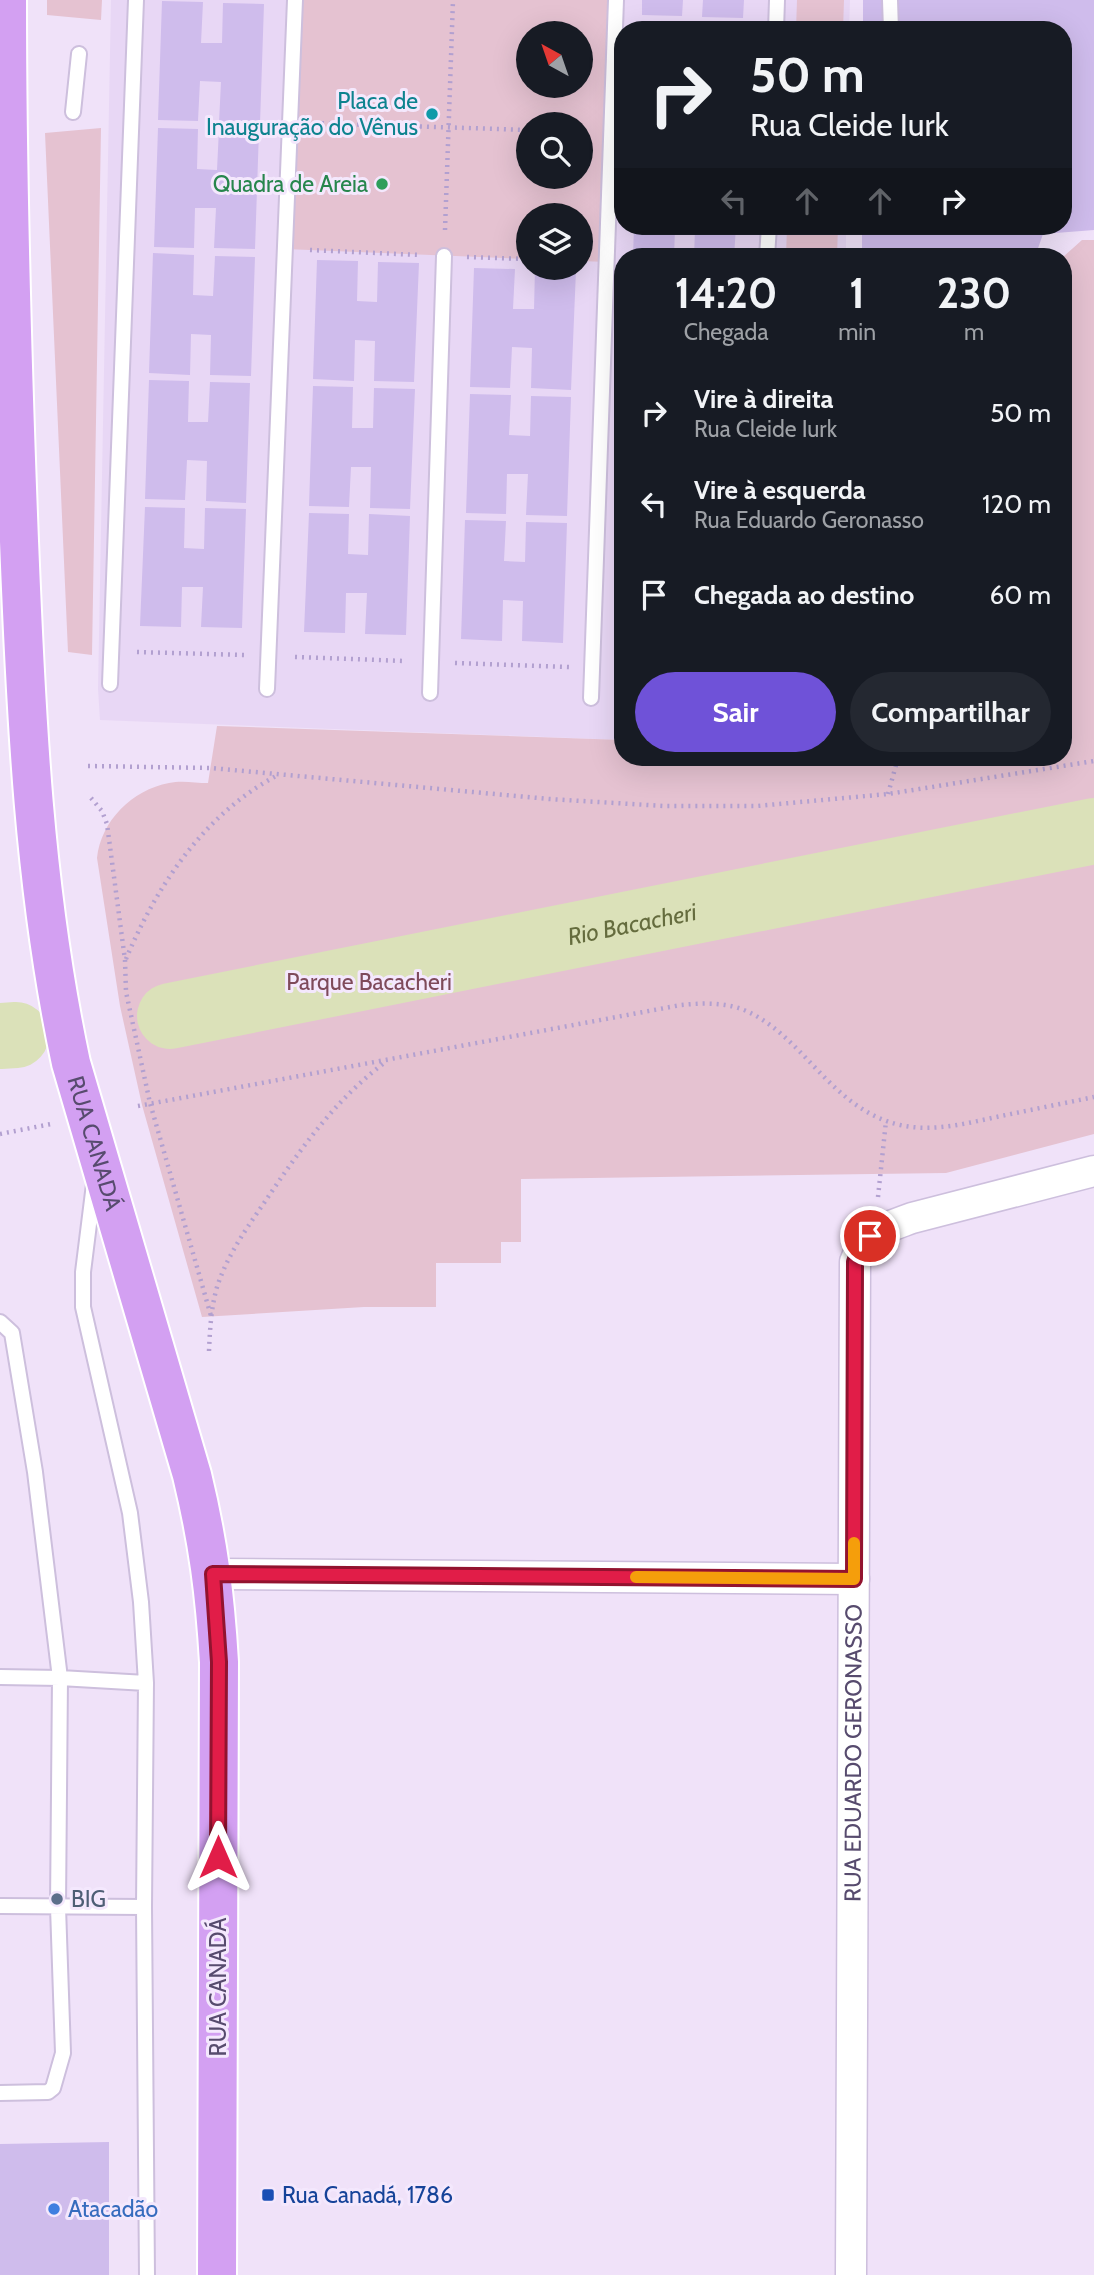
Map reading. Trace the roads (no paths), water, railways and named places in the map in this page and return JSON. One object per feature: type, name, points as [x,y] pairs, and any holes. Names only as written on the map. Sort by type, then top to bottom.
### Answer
[{"type":"main road","name":"RUA CANADÁ","points":[[7,0],[9,260],[24,654],[32,779],[47,928],[71,1063],[192,1475],[213,1574],[219,1662],[217,2275]]},
{"type":"street","name":"RUA EDUARDO GERONASSO","points":[[851,2275],[855,1262],[860,1248],[870,1236],[912,1218],[1094,1171]]},
{"type":"street","points":[[213,1574],[854,1579]]},
{"type":"lane","points":[[110,684],[136,0]]},
{"type":"lane","points":[[267,689],[295,0]]},
{"type":"lane","points":[[615,21],[616,0]]},
{"type":"lane","points":[[776,21],[777,0]]},
{"type":"lane","points":[[890,0],[891,21]]},
{"type":"lane","points":[[73,112],[79,54]]},
{"type":"lane","points":[[591,698],[614,56]]},
{"type":"lane","points":[[430,693],[444,256]]},
{"type":"lane","points":[[97,1154],[83,1272],[83,1307],[130,1513],[141,1602],[146,1683],[144,1908],[147,2275]]},
{"type":"lane","points":[[0,1322],[12,1333],[35,1472],[60,1678],[58,1906],[63,2053],[53,2088],[43,2093],[0,2092]]},
{"type":"lane","points":[[0,1677],[146,1683]]},
{"type":"lane","points":[[0,1906],[144,1908]]},
{"type":"waterway","name":"Rio Bacacheri","points":[[170,1016],[1094,831]]},
{"type":"waterway","name":"Rio Bacacheri","points":[[0,1036],[16,1035]]},
{"type":"place","name":"Placa de Inauguração do Vênus","points":[[432,114]]},
{"type":"place","name":"Quadra de Areia","points":[[382,184]]},
{"type":"place","name":"BIG","points":[[57,1899]]},
{"type":"place","name":"Rua Canadá, 1786","points":[[268,2195]]},
{"type":"place","name":"Atacadão","points":[[54,2209]]},
{"type":"park label","name":"Parque Bacacheri","points":[[369,982]]}]
